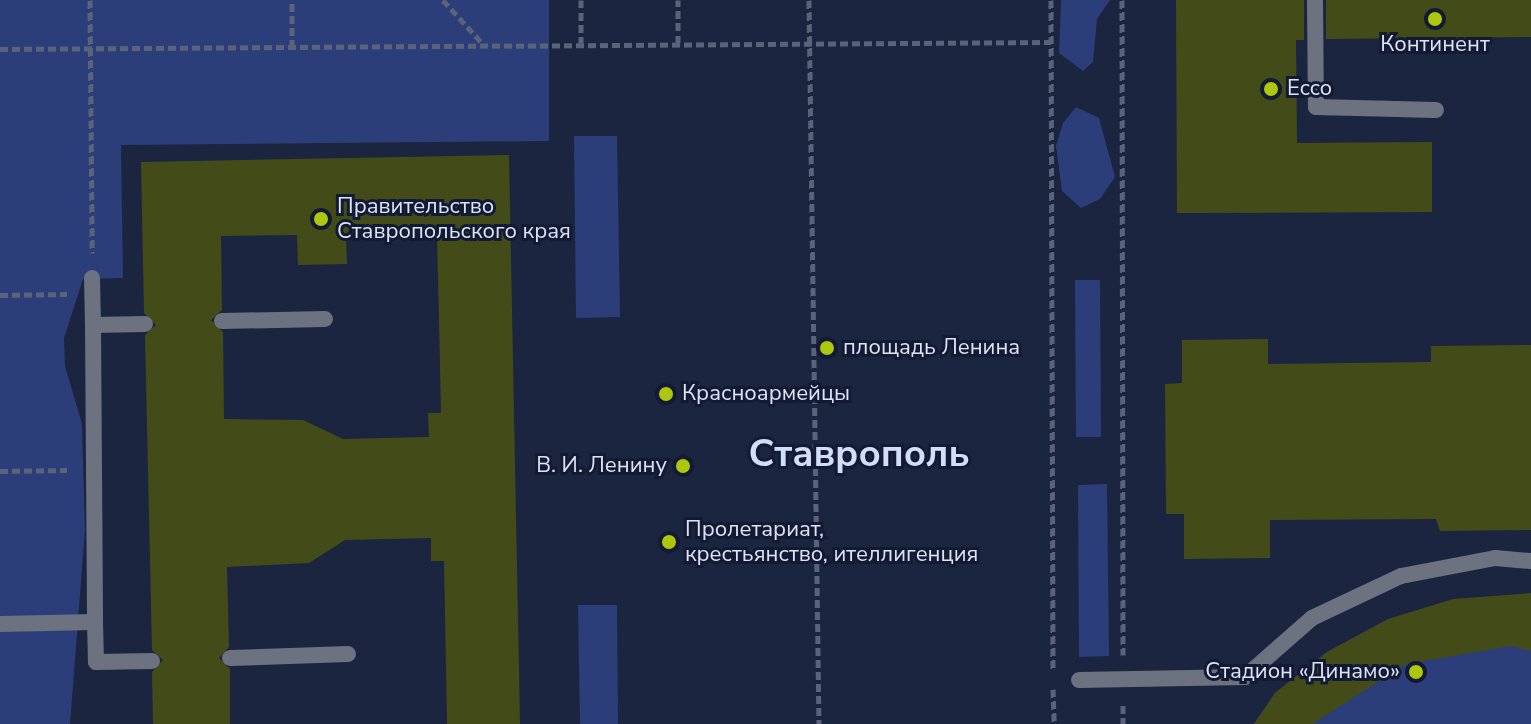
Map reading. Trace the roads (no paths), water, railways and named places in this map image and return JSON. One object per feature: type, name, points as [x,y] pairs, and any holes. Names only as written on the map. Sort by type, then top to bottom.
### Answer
[{"type":"lane","points":[[1315,0],[1316,107],[1436,110]]},
{"type":"lane","points":[[92,286],[96,662],[152,661]]},
{"type":"lane","points":[[222,321],[325,319]]},
{"type":"lane","points":[[93,325],[145,324]]},
{"type":"lane","points":[[1079,680],[1245,677],[1312,618],[1401,576],[1495,558],[1531,561]]},
{"type":"lane","points":[[0,624],[95,622]]},
{"type":"lane","points":[[230,658],[348,654]]},
{"type":"place","name":"Континент","points":[[1435,19]]},
{"type":"place","name":"Ecco","points":[[1271,89]]},
{"type":"place","name":"Правительство Ставропольского края","points":[[321,219]]},
{"type":"place","name":"площадь Ленина","points":[[827,348]]},
{"type":"place","name":"Красноармейцы","points":[[666,394]]},
{"type":"place","name":"В. И. Ленину","points":[[683,466]]},
{"type":"place","name":"Пролетариат, крестьянство, ителлигенция","points":[[669,542]]},
{"type":"place","name":"Стадион «Динамо»","points":[[1416,672]]},
{"type":"district","name":"Ставрополь","points":[[859,454]]}]
